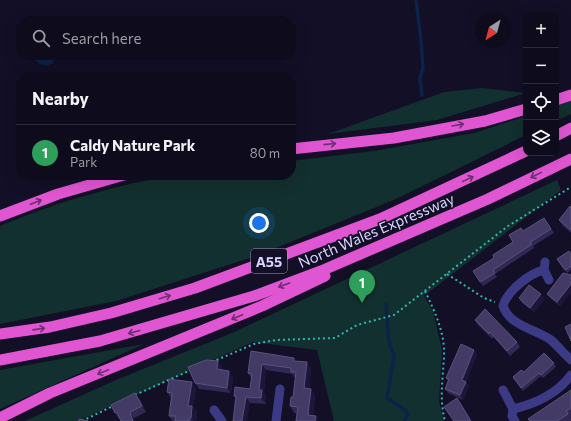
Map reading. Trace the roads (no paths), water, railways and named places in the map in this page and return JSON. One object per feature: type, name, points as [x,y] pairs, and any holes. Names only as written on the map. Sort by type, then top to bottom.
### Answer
[{"type":"highway","points":[[559,99],[571,94]]},
{"type":"highway","points":[[296,148],[394,138],[485,121],[523,110]]},
{"type":"highway","points":[[559,134],[571,128]]},
{"type":"highway","name":"North Wales Expressway","points":[[0,334],[50,327],[111,313],[195,288],[380,220],[523,152]]},
{"type":"highway","name":"North Wales Expressway","points":[[0,360],[100,341],[254,296],[321,271],[488,199],[571,159]]},
{"type":"highway","points":[[0,216],[58,194],[107,180]]},
{"type":"highway","points":[[0,418],[50,393],[262,306],[488,199]]},
{"type":"street","points":[[549,280],[545,266],[526,278],[499,302],[510,317],[518,324],[551,340],[571,360]]},
{"type":"street","points":[[513,409],[541,400],[556,390],[571,376]]},
{"type":"street","points":[[276,421],[280,390]]},
{"type":"street","points":[[503,390],[513,409],[512,416],[515,421]]},
{"type":"street","points":[[214,410],[222,421]]},
{"type":"water","points":[[34,60],[53,60],[53,63],[46,66]]},
{"type":"waterway","points":[[416,0],[423,68],[420,78],[422,95]]},
{"type":"waterway","points":[[386,304],[389,342],[394,356],[387,398],[406,411],[408,415],[404,421]]},
{"type":"place","name":"Caldy Nature Park","points":[[362,303]]}]
